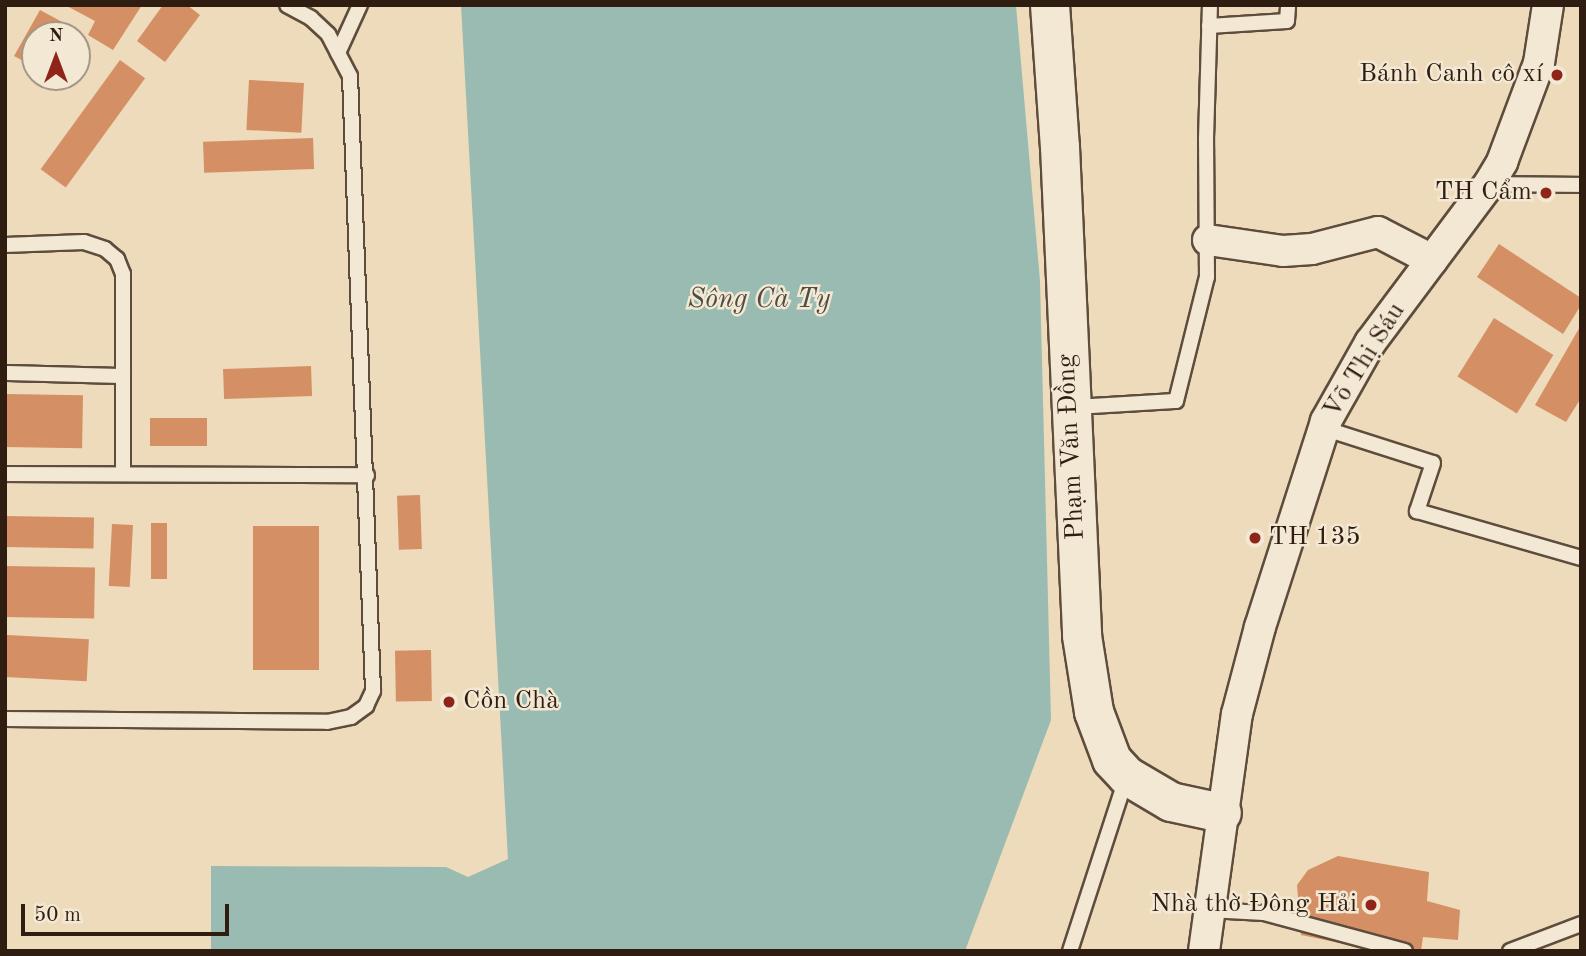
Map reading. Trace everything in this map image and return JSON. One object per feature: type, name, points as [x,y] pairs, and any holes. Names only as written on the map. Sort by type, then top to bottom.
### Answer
[{"type":"street","name":"Phạm Văn Đồng","points":[[1050,5],[1060,147],[1082,636],[1087,679],[1101,737],[1112,760],[1128,776],[1171,802],[1222,813]]},
{"type":"street","name":"Võ Thị Sáu","points":[[1204,951],[1237,715],[1323,428],[1335,399],[1364,352],[1489,184],[1513,138],[1529,94],[1539,63],[1548,5]]},
{"type":"street","points":[[1208,240],[1283,251],[1312,249],[1378,232],[1432,260]]},
{"type":"lane","points":[[5,719],[327,722],[351,717],[366,706],[373,691],[350,76],[328,34],[311,18],[287,5]]},
{"type":"lane","points":[[338,53],[360,5]]},
{"type":"lane","points":[[1070,407],[1176,401],[1205,292],[1210,5]]},
{"type":"lane","points":[[1209,26],[1287,21],[1288,5]]},
{"type":"lane","points":[[1489,184],[1581,186]]},
{"type":"lane","points":[[5,245],[84,242],[105,249],[117,259],[123,274],[123,474]]},
{"type":"lane","points":[[5,373],[123,376]]},
{"type":"lane","points":[[1323,428],[1433,463],[1418,511],[1581,558]]},
{"type":"lane","points":[[5,474],[367,475]]},
{"type":"lane","points":[[1070,951],[1128,776]]},
{"type":"lane","points":[[1209,910],[1264,913],[1405,951]]},
{"type":"lane","points":[[1510,951],[1581,924]]},
{"type":"water","name":"Sông Cà Ty","points":[[461,5],[1016,5],[1040,281],[1051,720],[965,951],[211,951],[211,866],[446,867],[468,877],[508,859]]},
{"type":"building","points":[[65,5],[142,5],[113,50],[91,37],[95,21]]},
{"type":"building","points":[[163,5],[187,5],[200,15],[165,62],[137,41]]},
{"type":"building","points":[[40,10],[60,21],[34,21]]},
{"type":"building","points":[[21,44],[21,60],[14,56]]},
{"type":"building","points":[[120,60],[145,78],[66,187],[41,169]]},
{"type":"building","points":[[249,80],[304,83],[301,133],[246,130]]},
{"type":"building","points":[[313,138],[314,169],[204,173],[203,142]]},
{"type":"building","points":[[1499,244],[1581,298],[1581,305],[1563,334],[1477,277]]},
{"type":"building","points":[[1494,318],[1553,355],[1517,414],[1457,377]]},
{"type":"building","points":[[1581,325],[1581,398],[1566,422],[1535,405]]},
{"type":"building","points":[[311,366],[312,396],[224,399],[223,369]]},
{"type":"building","points":[[5,394],[83,395],[82,448],[5,447]]},
{"type":"building","points":[[150,418],[207,418],[207,446],[150,446]]},
{"type":"building","points":[[420,495],[422,549],[399,550],[397,496]]},
{"type":"building","points":[[5,516],[94,518],[93,549],[5,547]]},
{"type":"building","points":[[151,523],[167,523],[167,579],[151,579]]},
{"type":"building","points":[[112,524],[133,525],[130,587],[109,586]]},
{"type":"building","points":[[253,526],[319,526],[319,670],[253,670]]},
{"type":"building","points":[[5,566],[95,568],[94,619],[5,617]]},
{"type":"building","points":[[7,635],[89,639],[87,681],[5,677]]},
{"type":"building","points":[[431,650],[432,701],[396,702],[395,651]]},
{"type":"building","name":"Nhà thờ Đông Hải","points":[[1338,856],[1429,872],[1427,901],[1460,910],[1458,940],[1423,937],[1421,951],[1379,951],[1301,935],[1297,885],[1308,870]]},
{"type":"place","name":"Bánh Canh cô xí","points":[[1557,75]]},
{"type":"place","name":"TH Cẩm","points":[[1546,193]]},
{"type":"place","name":"TH 135","points":[[1255,538]]},
{"type":"place","name":"Cồn Chà","points":[[449,702]]},
{"type":"place","name":"Nhà thờ Đông Hải","points":[[1371,905]]}]
